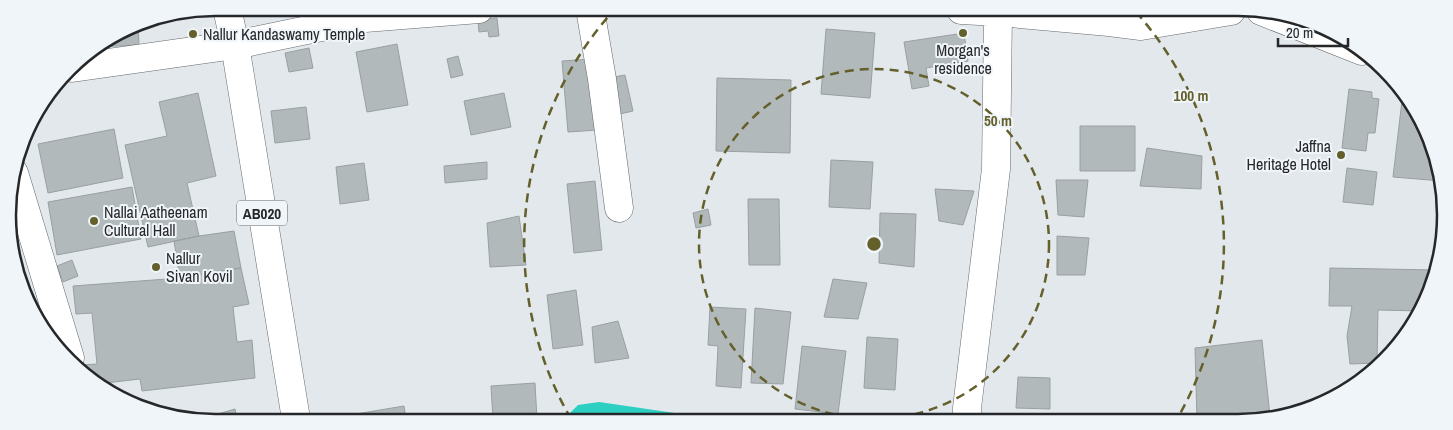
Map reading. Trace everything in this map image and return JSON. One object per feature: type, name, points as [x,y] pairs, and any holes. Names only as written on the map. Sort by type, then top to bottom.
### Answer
[{"type":"street","name":"AB020","points":[[229,16],[295,414]]},
{"type":"street","points":[[84,66],[235,45],[365,18],[388,16]]},
{"type":"street","points":[[591,16],[602,79],[619,208]]},
{"type":"street","points":[[967,414],[996,168],[998,16]]},
{"type":"street","points":[[1042,16],[1142,26],[1201,16]]},
{"type":"street","points":[[1288,23],[1331,40]]},
{"type":"street","points":[[18,187],[67,347]]},
{"type":"shaded area","points":[[599,402],[682,414],[569,414],[578,405]]},
{"type":"building","points":[[497,18],[499,36],[489,37],[488,31],[479,32],[478,20]]},
{"type":"building","points":[[826,29],[875,33],[870,98],[821,94]]},
{"type":"building","points":[[138,31],[139,45],[111,46]]},
{"type":"building","points":[[964,33],[968,61],[926,68],[929,86],[912,89],[904,42]]},
{"type":"building","points":[[397,44],[408,105],[367,112],[356,52]]},
{"type":"building","points":[[309,48],[313,68],[289,72],[285,53]]},
{"type":"building","points":[[458,56],[463,75],[451,78],[447,59]]},
{"type":"building","points":[[592,59],[598,130],[568,132],[562,61]]},
{"type":"building","points":[[625,75],[633,111],[611,116],[603,79]]},
{"type":"building","points":[[717,78],[791,80],[790,153],[716,151]]},
{"type":"building","name":"Jaffna Heritage Hotel","points":[[1349,89],[1372,92],[1372,98],[1379,99],[1375,133],[1368,133],[1366,151],[1342,148]]},
{"type":"building","points":[[198,93],[216,176],[187,183],[199,236],[148,247],[125,145],[167,136],[159,102]]},
{"type":"building","points":[[504,93],[511,127],[471,135],[464,101]]},
{"type":"building","points":[[1402,103],[1422,139],[1434,180],[1393,177]]},
{"type":"building","points":[[306,107],[310,139],[275,143],[271,111]]},
{"type":"building","points":[[1080,126],[1135,126],[1135,171],[1080,171]]},
{"type":"building","points":[[114,129],[123,178],[48,193],[38,144]]},
{"type":"building","points":[[1147,148],[1202,156],[1201,189],[1140,186]]},
{"type":"building","points":[[831,160],[873,162],[870,209],[829,207]]},
{"type":"building","points":[[487,162],[487,179],[445,183],[444,166]]},
{"type":"building","points":[[364,163],[369,200],[340,204],[336,167]]},
{"type":"building","points":[[1347,168],[1377,172],[1373,205],[1343,202]]},
{"type":"building","points":[[1056,180],[1088,180],[1084,217],[1058,215]]},
{"type":"building","points":[[595,181],[602,250],[574,253],[567,184]]},
{"type":"building","name":"Nallai Aatheenam Cultural Hall","points":[[132,187],[141,239],[57,255],[48,202]]},
{"type":"building","points":[[935,189],[974,191],[963,225],[939,221]]},
{"type":"building","points":[[748,199],[779,199],[780,265],[749,265]]},
{"type":"building","points":[[708,209],[711,225],[696,228],[693,213]]},
{"type":"building","points":[[880,213],[916,214],[914,267],[879,263]]},
{"type":"building","points":[[519,216],[526,265],[490,267],[487,223]]},
{"type":"building","points":[[234,231],[241,268],[180,278],[174,241]]},
{"type":"building","points":[[1057,236],[1089,238],[1085,275],[1057,275]]},
{"type":"building","points":[[72,260],[78,276],[63,282],[57,266]]},
{"type":"building","points":[[241,268],[249,304],[233,307],[237,342],[252,340],[255,378],[142,391],[140,379],[109,383],[85,365],[97,364],[92,313],[76,314],[73,286],[180,278]]},
{"type":"building","points":[[1330,268],[1429,270],[1422,291],[1412,311],[1378,310],[1377,358],[1370,363],[1350,364],[1347,336],[1352,306],[1329,306]]},
{"type":"building","points":[[833,279],[867,283],[858,319],[824,317]]},
{"type":"building","points":[[576,290],[583,345],[553,349],[547,295]]},
{"type":"building","points":[[710,307],[746,309],[741,388],[716,386],[718,346],[708,345]]},
{"type":"building","points":[[755,308],[791,312],[783,384],[751,383]]},
{"type":"building","points":[[618,321],[629,358],[595,363],[592,327]]},
{"type":"building","points":[[867,337],[898,339],[895,390],[864,388]]},
{"type":"building","points":[[1262,340],[1269,411],[1238,414],[1197,414],[1195,348]]},
{"type":"building","points":[[802,346],[846,351],[838,414],[795,409]]},
{"type":"building","points":[[1018,377],[1050,378],[1050,409],[1016,408]]},
{"type":"building","points":[[535,383],[537,414],[493,414],[491,386]]},
{"type":"building","points":[[404,406],[405,414],[356,414]]},
{"type":"building","points":[[235,409],[236,414],[218,414]]},
{"type":"place","name":"Morgan's residence","points":[[963,33]]},
{"type":"place","name":"Nallur Kandaswamy Temple","points":[[193,34]]},
{"type":"place","name":"Jaffna Heritage Hotel","points":[[1341,155]]},
{"type":"place","name":"Nallai Aatheenam Cultural Hall","points":[[94,221]]},
{"type":"place","name":"Nallur Sivan Kovil","points":[[156,267]]}]
